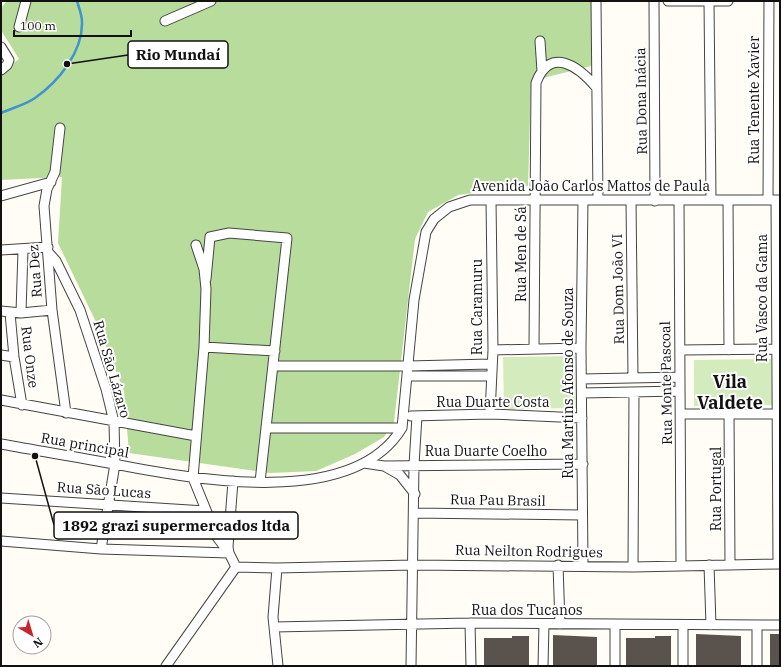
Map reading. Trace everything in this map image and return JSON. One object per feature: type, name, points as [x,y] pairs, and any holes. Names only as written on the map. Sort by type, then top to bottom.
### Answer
[{"type":"street","points":[[19,27],[26,1]]},
{"type":"street","points":[[165,21],[211,1]]},
{"type":"street","points":[[596,1],[598,200]]},
{"type":"street","name":"Rua Dona Inácia","points":[[654,1],[655,201]]},
{"type":"street","points":[[668,1],[728,1]]},
{"type":"street","points":[[709,1],[711,199]]},
{"type":"street","name":"Rua Tenente Xavier","points":[[769,1],[775,200]]},
{"type":"street","points":[[540,41],[544,69],[561,62],[572,65],[585,74],[596,87]]},
{"type":"street","points":[[1,47],[9,60],[7,65],[1,70]]},
{"type":"street","name":"Rua Men de Sá","points":[[534,349],[536,83],[544,69]]},
{"type":"street","name":"Rua Dez","points":[[60,128],[55,172],[46,193],[44,206],[52,310],[66,413]]},
{"type":"street","points":[[1,196],[51,182]]},
{"type":"street","name":"Avenida João Carlos Mattos de Paula","points":[[260,482],[314,480],[343,472],[364,463],[383,451],[395,439],[402,428],[404,416],[414,300],[426,232],[434,219],[449,207],[470,200],[775,200]]},
{"type":"street","name":"Rua Caramuru","points":[[490,414],[492,350],[491,200]]},
{"type":"street","name":"Rua Martins Afonso de Souza","points":[[583,200],[581,348],[583,566]]},
{"type":"street","name":"Rua Dom João VI","points":[[631,200],[633,377]]},
{"type":"street","points":[[728,200],[729,350]]},
{"type":"street","name":"Rua Vasco da Gama","points":[[775,200],[776,349],[779,376],[776,414],[779,564]]},
{"type":"street","name":"Rua Monte Pascoal","points":[[679,201],[681,565]]},
{"type":"street","points":[[166,666],[236,567],[229,553],[217,537],[193,478],[204,347],[206,279],[210,237],[229,234],[287,238],[260,482]]},
{"type":"street","points":[[196,245],[206,279]]},
{"type":"street","points":[[1,250],[48,250]]},
{"type":"street","name":"Rua Onze","points":[[21,313],[24,250]]},
{"type":"street","name":"Rua São Lázaro","points":[[48,250],[56,260],[80,310],[106,389],[114,422],[115,464],[100,549]]},
{"type":"street","points":[[1,311],[21,313],[52,310]]},
{"type":"street","name":"Rua Onze","points":[[10,313],[14,357],[22,405]]},
{"type":"street","points":[[204,347],[275,351]]},
{"type":"street","points":[[492,350],[581,348]]},
{"type":"street","points":[[680,350],[776,349]]},
{"type":"street","points":[[1,355],[14,357]]},
{"type":"street","points":[[408,371],[491,364]]},
{"type":"street","points":[[274,366],[491,376]]},
{"type":"street","points":[[582,379],[680,377]]},
{"type":"street","points":[[582,393],[680,391]]},
{"type":"street","points":[[633,567],[634,393]]},
{"type":"street","points":[[1,400],[196,436]]},
{"type":"street","name":"Rua Duarte Costa","points":[[404,416],[490,414],[582,418]]},
{"type":"street","points":[[681,414],[776,414]]},
{"type":"street","name":"Rua Portugal","points":[[729,414],[730,564]]},
{"type":"street","points":[[411,666],[415,494],[414,465],[417,416]]},
{"type":"street","points":[[266,428],[402,428]]},
{"type":"street","name":"Rua principal","points":[[1,444],[163,474],[193,478],[260,482]]},
{"type":"street","points":[[364,463],[384,466],[392,469],[400,475],[415,494]]},
{"type":"street","name":"Rua Duarte Coelho","points":[[384,466],[583,464]]},
{"type":"street","points":[[229,553],[233,481]]},
{"type":"street","name":"Rua São Lucas","points":[[1,498],[206,511]]},
{"type":"street","name":"Rua Pau Brasil","points":[[414,513],[582,515]]},
{"type":"street","points":[[1,541],[100,549],[229,553]]},
{"type":"street","name":"Rua Neilton Rodrigues","points":[[236,567],[277,568],[413,565],[558,565],[633,567],[779,564]]},
{"type":"street","points":[[558,565],[560,624]]},
{"type":"street","points":[[709,565],[711,625]]},
{"type":"street","points":[[277,568],[273,607],[278,666]]},
{"type":"street","points":[[470,623],[471,666]]},
{"type":"street","name":"Rua dos Tucanos","points":[[274,627],[470,623],[683,626],[780,625]]},
{"type":"street","points":[[543,666],[544,624]]},
{"type":"street","points":[[615,624],[615,666]]},
{"type":"street","points":[[757,625],[757,666]]},
{"type":"street","points":[[683,626],[683,666]]},
{"type":"green space","points":[[7,1],[592,1],[591,66],[531,81],[528,186],[458,195],[428,212],[415,239],[394,422],[384,437],[355,454],[316,471],[270,473],[129,453],[124,391],[95,320],[58,243],[62,177],[1,180],[1,72],[19,59],[1,30],[1,8]]},
{"type":"green space","points":[[575,356],[576,408],[504,409],[503,357]]},
{"type":"green space","points":[[771,359],[772,405],[694,406],[694,360]]},
{"type":"building","points":[[696,634],[741,636],[741,666],[696,666]]},
{"type":"building","points":[[770,634],[780,634],[780,666],[770,666]]},
{"type":"building","points":[[553,635],[597,637],[597,666],[553,666]]},
{"type":"building","points":[[512,636],[529,636],[529,666],[484,666],[484,638],[512,638]]},
{"type":"building","points":[[655,636],[671,636],[671,666],[626,666],[626,638],[655,638]]},
{"type":"waterway","points":[[1,113],[23,105],[35,98],[52,84],[68,65],[74,55],[81,33],[82,19],[77,1]]},
{"type":"place","name":"Rio Mundaí","points":[[67,64]]},
{"type":"place","name":"1892 grazi supermercados ltda","points":[[35,456]]},
{"type":"district","name":"Vila Valdete","points":[[730,392]]}]
